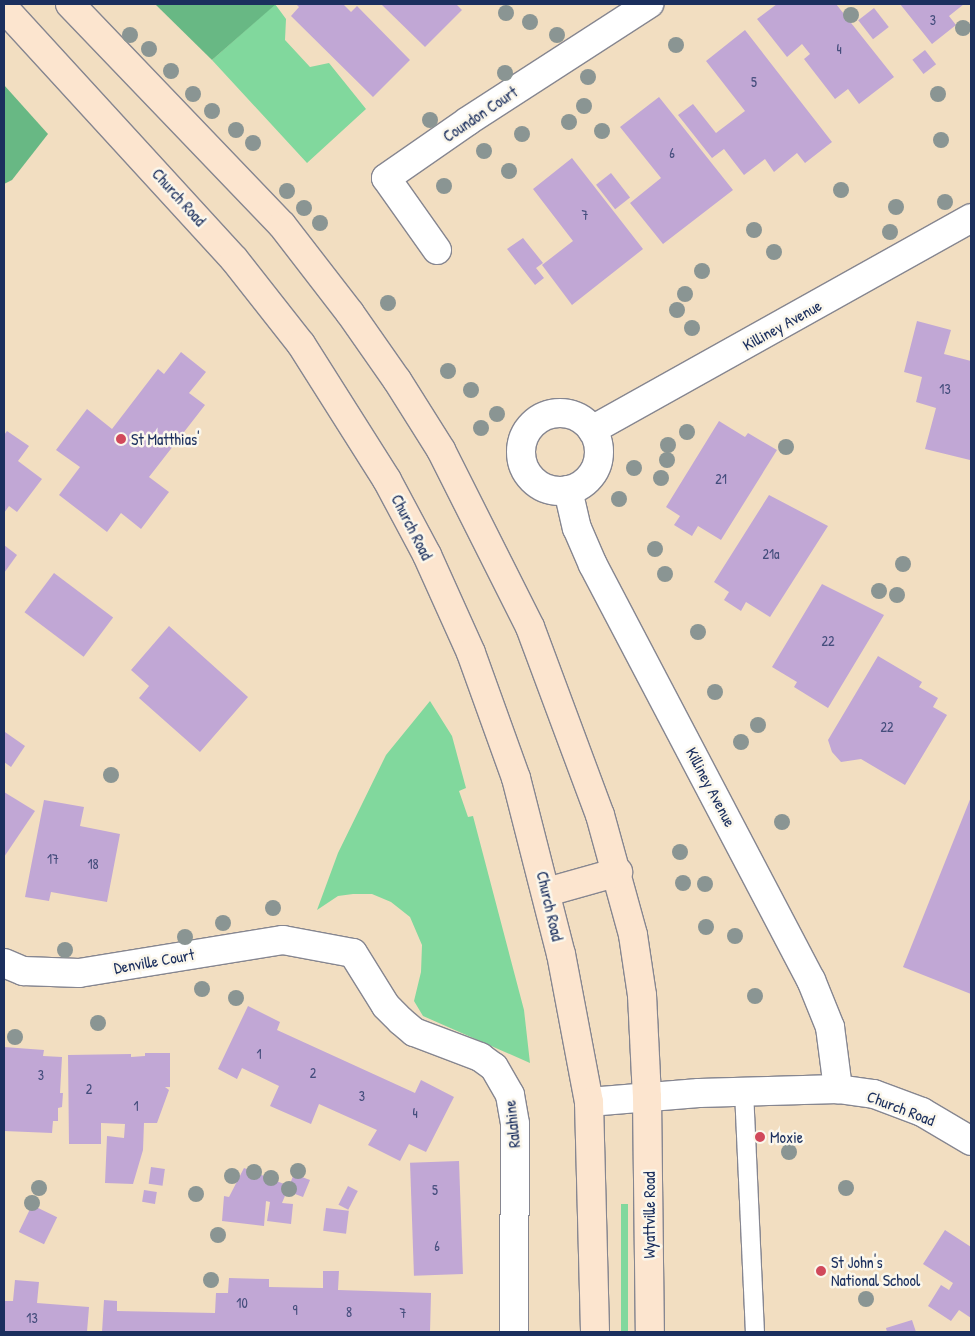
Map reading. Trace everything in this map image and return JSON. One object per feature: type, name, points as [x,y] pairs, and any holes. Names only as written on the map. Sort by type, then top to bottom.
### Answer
[{"type":"main road","points":[[70,4],[282,225],[397,380],[441,450],[530,627],[580,756],[618,872],[633,935],[641,986],[647,1097]]},
{"type":"main road","name":"Church Road","points":[[4,8],[234,259],[301,344],[388,480],[427,555],[471,653],[516,778],[547,892],[589,1102]]},
{"type":"main road","points":[[547,892],[618,872]]},
{"type":"main road","name":"Wyattville Road","points":[[647,1097],[650,1332]]},
{"type":"main road","points":[[589,1102],[595,1332]]},
{"type":"street","name":"Coundon Court","points":[[437,250],[386,178],[468,121],[649,4]]},
{"type":"street","name":"Killiney Avenue","points":[[592,430],[971,218]]},
{"type":"street","points":[[561,413],[584,420],[592,430],[598,440],[597,465],[582,484],[568,490],[547,488],[528,474],[520,451],[523,439],[538,419],[561,413]]},
{"type":"street","name":"Killiney Avenue","points":[[568,490],[577,528],[593,565],[811,980],[830,1027],[838,1089]]},
{"type":"street","name":"Denville Court","points":[[4,963],[23,971],[79,973],[264,943],[304,943]]},
{"type":"street","name":"Ralahine","points":[[304,943],[353,953],[386,1006],[401,1021],[414,1032],[480,1056],[494,1067],[504,1081],[510,1095],[515,1124],[514,1332]]},
{"type":"street","name":"Church Road","points":[[589,1102],[744,1091],[838,1089],[874,1094],[914,1109],[971,1141]]},
{"type":"lane","points":[[744,1091],[755,1332]]},
{"type":"green space","points":[[155,4],[276,4],[212,60]]},
{"type":"green space","points":[[275,4],[286,19],[285,40],[310,67],[329,63],[366,109],[307,163],[212,60]]},
{"type":"green space","points":[[4,85],[48,134],[12,180],[4,184]]},
{"type":"green space","points":[[430,701],[452,736],[466,788],[459,791],[468,817],[473,816],[524,1010],[530,1063],[423,1016],[414,1001],[421,972],[422,945],[410,917],[391,902],[372,894],[353,894],[338,896],[317,910],[338,853],[386,755]]},
{"type":"green space","points":[[621,1204],[628,1204],[628,1332],[621,1332]]},
{"type":"building","points":[[296,4],[343,4],[351,12],[357,6],[410,60],[373,97],[291,16],[299,7]]},
{"type":"building","points":[[381,4],[456,4],[462,10],[425,47]]},
{"type":"building","points":[[777,4],[836,4],[894,77],[859,104],[848,89],[835,99],[804,59],[810,54],[802,44],[787,57],[757,19]]},
{"type":"building","points":[[900,4],[964,4],[949,16],[956,25],[932,44]]},
{"type":"building","points":[[874,8],[889,27],[873,39],[858,20]]},
{"type":"building","points":[[745,30],[832,142],[805,163],[797,153],[774,172],[765,159],[744,175],[724,149],[712,158],[678,115],[693,104],[716,133],[745,111],[706,61]]},
{"type":"building","points":[[925,50],[936,64],[923,74],[912,60]]},
{"type":"building","points":[[659,97],[733,190],[663,244],[630,203],[661,178],[620,127]]},
{"type":"building","points":[[572,158],[643,249],[572,305],[542,265],[573,241],[533,189]]},
{"type":"building","points":[[611,173],[630,197],[615,209],[596,185]]},
{"type":"building","points":[[523,238],[543,263],[536,268],[544,278],[535,285],[507,249]]},
{"type":"building","points":[[917,321],[951,330],[944,354],[971,361],[970,460],[925,449],[936,408],[916,402],[922,377],[904,372]]},
{"type":"building","name":"St Matthias'","points":[[181,352],[206,372],[189,393],[205,405],[149,477],[169,492],[141,529],[121,513],[107,532],[59,495],[80,467],[56,450],[87,409],[112,429],[158,369],[164,374]]},
{"type":"building","points":[[719,421],[745,437],[748,433],[777,450],[721,540],[698,526],[692,536],[674,525],[680,516],[666,507]]},
{"type":"building","points":[[7,431],[29,446],[18,461],[42,479],[17,512],[9,506],[4,513],[4,435]]},
{"type":"building","points":[[769,495],[828,526],[770,617],[746,602],[741,611],[724,600],[729,592],[714,582]]},
{"type":"building","points":[[4,545],[17,555],[4,573]]},
{"type":"building","points":[[54,573],[113,618],[84,657],[25,612]]},
{"type":"building","points":[[822,584],[884,615],[828,708],[794,687],[797,682],[772,667]]},
{"type":"building","points":[[169,626],[248,697],[200,752],[139,698],[149,686],[131,670]]},
{"type":"building","points":[[878,656],[922,682],[919,687],[938,698],[933,707],[947,715],[905,785],[861,759],[841,762],[832,752],[828,740]]},
{"type":"building","points":[[5,732],[25,746],[11,767],[4,762]]},
{"type":"building","points":[[4,792],[35,811],[4,857]]},
{"type":"building","points":[[971,797],[971,994],[903,967]]},
{"type":"building","points":[[44,800],[84,807],[80,826],[120,834],[107,902],[51,892],[49,901],[25,897]]},
{"type":"building","points":[[248,1006],[280,1022],[277,1030],[415,1093],[421,1080],[454,1097],[426,1152],[409,1144],[400,1161],[368,1145],[377,1130],[319,1104],[311,1124],[270,1106],[279,1086],[242,1068],[237,1079],[218,1069]]},
{"type":"building","points":[[4,1047],[44,1050],[43,1056],[62,1057],[60,1093],[63,1093],[62,1107],[58,1108],[58,1121],[53,1121],[52,1133],[4,1131]]},
{"type":"building","points":[[145,1053],[170,1053],[170,1087],[165,1087],[169,1090],[157,1123],[144,1123],[143,1150],[133,1184],[105,1183],[107,1136],[124,1138],[125,1124],[101,1123],[101,1144],[69,1144],[68,1055],[131,1054],[131,1057],[145,1056]]},
{"type":"building","points":[[459,1161],[463,1274],[414,1276],[410,1163]]},
{"type":"building","points":[[151,1167],[165,1169],[162,1186],[149,1184]]},
{"type":"building","points":[[244,1168],[289,1186],[294,1174],[310,1180],[303,1197],[287,1191],[282,1203],[293,1204],[291,1224],[267,1221],[270,1202],[266,1201],[264,1226],[222,1221],[224,1196],[229,1197]]},
{"type":"building","points":[[348,1186],[358,1191],[348,1210],[338,1205]]},
{"type":"building","points":[[144,1190],[157,1192],[155,1204],[142,1202]]},
{"type":"building","points":[[32,1205],[57,1217],[44,1244],[19,1232]]},
{"type":"building","points":[[326,1208],[349,1211],[346,1234],[323,1231]]},
{"type":"building","points":[[945,1230],[971,1247],[971,1318],[959,1310],[951,1321],[928,1306],[941,1285],[949,1290],[953,1283],[923,1264]]},
{"type":"building","points":[[323,1271],[339,1271],[338,1290],[431,1293],[430,1332],[102,1332],[104,1300],[117,1301],[117,1311],[215,1313],[216,1293],[228,1293],[229,1278],[269,1279],[269,1287],[323,1288]]},
{"type":"building","points":[[15,1280],[39,1282],[37,1303],[89,1307],[87,1332],[4,1332],[4,1301],[13,1301]]},
{"type":"building","points":[[912,1320],[916,1332],[887,1332],[886,1328]]},
{"type":"place","name":"St Matthias'","points":[[121,439]]},
{"type":"place","name":"Moxie","points":[[760,1137]]},
{"type":"place","name":"St John's National School","points":[[821,1271]]}]
